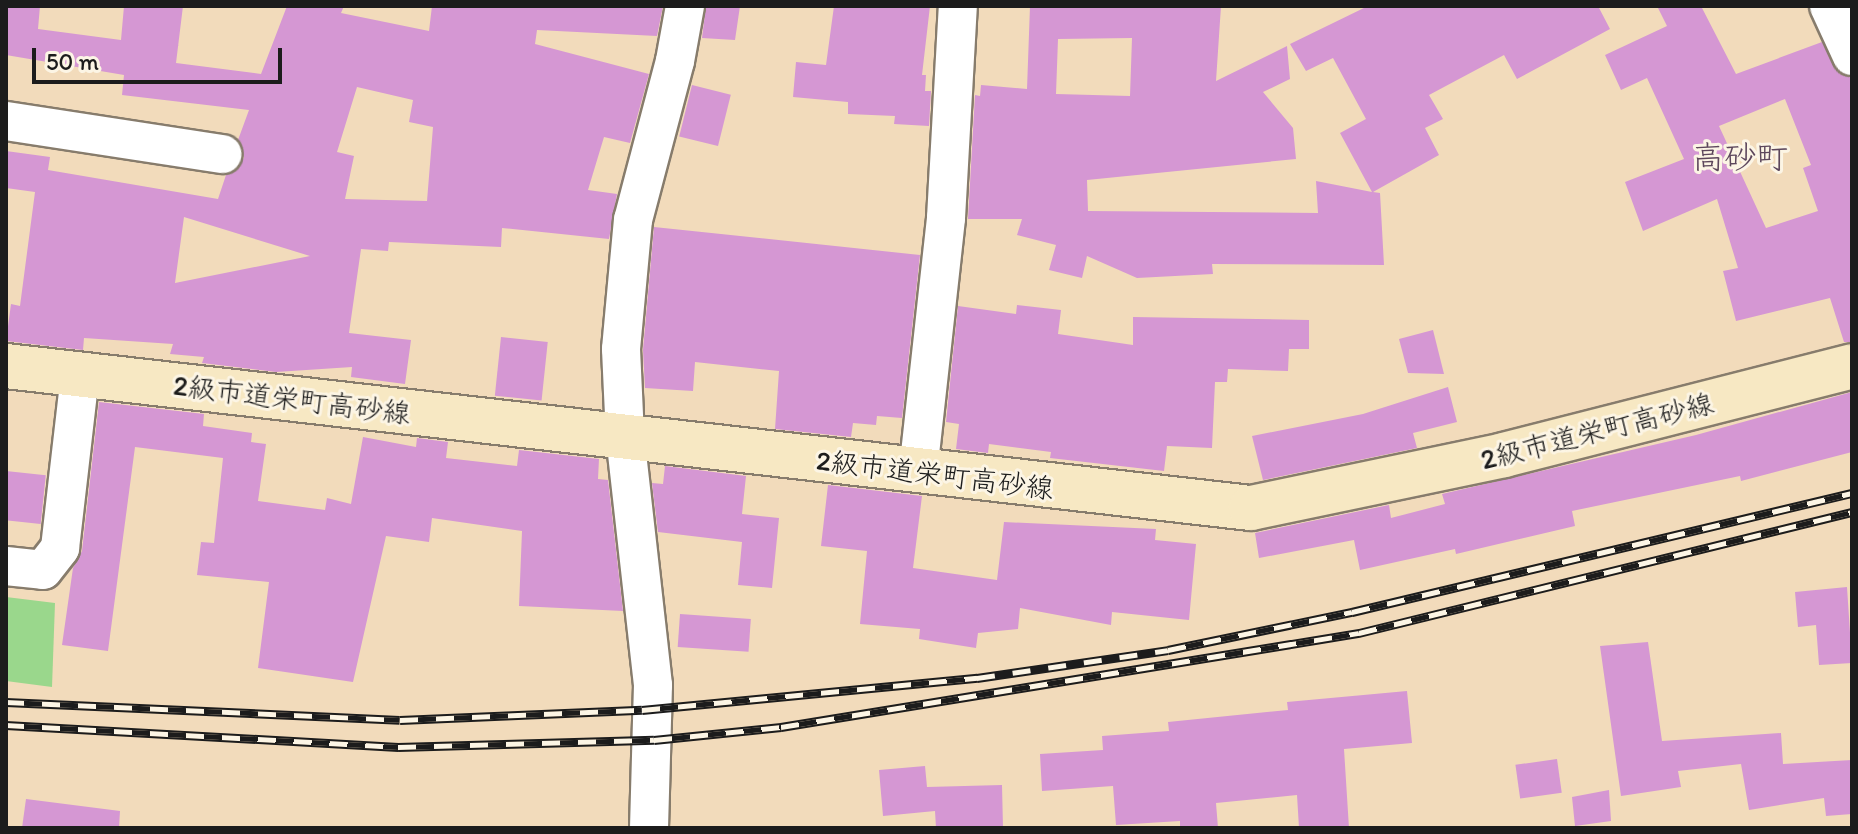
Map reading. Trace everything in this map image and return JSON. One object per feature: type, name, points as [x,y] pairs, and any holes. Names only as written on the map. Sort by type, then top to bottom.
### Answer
[{"type":"street","points":[[649,828],[653,685],[625,437],[621,349],[633,220],[675,61],[685,6]]},
{"type":"street","points":[[918,472],[946,218],[958,6]]},
{"type":"street","points":[[1829,6],[1852,56]]},
{"type":"street","points":[[6,121],[222,154]]},
{"type":"street","name":"2級市道栄町高砂線","points":[[6,366],[1251,508],[1504,455],[1852,366]]},
{"type":"street","points":[[6,566],[43,570],[60,548],[80,375]]},
{"type":"green space","points":[[6,597],[55,603],[52,687],[6,681]]},
{"type":"building","points":[[6,6],[40,6],[38,29],[121,40],[124,6],[183,6],[176,63],[261,74],[287,6],[344,6],[341,13],[429,31],[432,6],[663,6],[657,36],[537,30],[535,44],[649,74],[630,143],[604,137],[588,190],[617,194],[609,239],[502,228],[501,247],[389,242],[388,251],[361,249],[349,333],[411,340],[405,384],[351,377],[352,367],[276,372],[202,363],[204,357],[170,354],[173,344],[84,338],[83,350],[6,341],[11,304],[20,306],[35,192],[6,188],[6,151],[50,157],[48,170],[218,199],[226,175],[244,158],[238,140],[249,110],[122,95],[124,75],[6,55]],"holes":[[[357,87],[413,100],[409,122],[433,127],[427,201],[345,199],[354,156],[337,152]],[[184,217],[310,256],[175,283]]]},
{"type":"building","points":[[706,6],[740,6],[735,40],[702,38]]},
{"type":"building","points":[[834,6],[930,6],[922,75],[926,75],[925,91],[931,91],[929,126],[894,124],[895,116],[848,114],[848,102],[793,97],[796,62],[826,65]]},
{"type":"building","points":[[1030,6],[1221,6],[1216,81],[1287,46],[1290,79],[1263,92],[1293,128],[1296,159],[1087,180],[1088,211],[1318,213],[1316,181],[1372,192],[1340,133],[1366,119],[1333,58],[1306,71],[1290,44],[1368,6],[1598,6],[1610,29],[1517,79],[1504,55],[1429,95],[1443,119],[1425,128],[1439,155],[1373,192],[1380,193],[1384,265],[1212,264],[1213,274],[1137,278],[1087,256],[1082,278],[1049,270],[1056,245],[1017,235],[1022,219],[968,219],[975,95],[980,96],[981,85],[1027,89]],"holes":[[[1132,38],[1130,96],[1056,94],[1058,39]]]},
{"type":"building","points":[[1657,6],[1701,6],[1736,74],[1822,42],[1839,73],[1852,78],[1852,342],[1844,342],[1830,298],[1736,321],[1723,271],[1738,268],[1717,199],[1643,231],[1625,182],[1684,159],[1647,78],[1621,90],[1605,55],[1667,26]],"holes":[[[1785,99],[1811,165],[1803,168],[1818,211],[1766,228],[1719,126]]]},
{"type":"building","points":[[692,85],[731,95],[718,146],[679,136]]},
{"type":"building","points":[[654,227],[920,255],[902,418],[877,416],[876,425],[853,423],[851,437],[775,429],[779,371],[695,362],[693,391],[645,388],[643,350]]},
{"type":"building","points":[[1017,305],[1061,310],[1058,334],[1133,345],[1133,317],[1309,320],[1309,349],[1289,349],[1288,371],[1228,369],[1227,382],[1215,382],[1212,448],[1167,446],[1164,471],[1050,458],[1051,452],[989,444],[988,453],[956,449],[959,424],[946,422],[958,306],[1016,314]]},
{"type":"building","points":[[1433,330],[1444,374],[1408,373],[1399,339]]},
{"type":"building","points":[[501,337],[548,342],[542,401],[495,396]]},
{"type":"building","points":[[1448,387],[1457,422],[1413,433],[1417,448],[1263,480],[1252,436],[1363,414]]},
{"type":"building","points":[[1852,392],[1852,452],[1741,481],[1740,476],[1572,511],[1575,526],[1456,554],[1455,549],[1360,570],[1354,540],[1259,558],[1255,533],[1389,505],[1391,518],[1445,504],[1442,494],[1696,435]]},
{"type":"building","points":[[99,402],[204,414],[203,426],[252,433],[251,442],[266,444],[258,501],[325,510],[327,498],[351,504],[363,437],[416,447],[417,438],[448,442],[446,458],[517,466],[519,450],[599,459],[598,479],[608,480],[623,611],[519,606],[522,531],[432,518],[429,542],[386,536],[353,682],[258,668],[269,582],[197,575],[201,542],[214,543],[223,458],[135,447],[108,651],[62,645],[73,568],[82,551]]},
{"type":"building","points":[[665,466],[746,476],[742,514],[779,518],[772,588],[738,585],[742,542],[658,532],[652,483],[663,484]]},
{"type":"building","points":[[6,471],[46,475],[41,524],[6,520]]},
{"type":"building","points":[[828,485],[922,496],[913,568],[997,580],[1004,522],[1156,529],[1155,540],[1196,544],[1189,620],[1112,612],[1111,625],[1020,608],[1018,629],[978,633],[976,648],[919,639],[920,629],[860,624],[867,551],[821,546]]},
{"type":"building","points":[[1847,587],[1852,663],[1819,665],[1816,625],[1798,627],[1795,592]]},
{"type":"building","points":[[680,614],[751,619],[749,652],[678,647]]},
{"type":"building","points":[[1648,642],[1662,741],[1781,733],[1783,764],[1852,760],[1852,814],[1826,816],[1824,798],[1749,810],[1741,764],[1678,771],[1681,787],[1621,796],[1600,646]]},
{"type":"building","points":[[1407,691],[1412,743],[1344,749],[1349,828],[1299,828],[1297,795],[1216,803],[1218,828],[1180,828],[1180,821],[1116,825],[1113,786],[1042,791],[1040,754],[1103,750],[1102,736],[1169,731],[1168,722],[1288,710],[1287,702]]},
{"type":"building","points":[[1557,759],[1562,793],[1520,799],[1515,765]]},
{"type":"building","points":[[925,766],[927,787],[1002,785],[1003,828],[936,828],[935,811],[883,816],[879,770]]},
{"type":"building","points":[[1609,790],[1611,821],[1575,826],[1572,797]]},
{"type":"building","points":[[26,799],[120,811],[119,828],[22,828]]},
{"type":"railway","points":[[6,702],[400,720],[642,710],[977,678],[1168,650],[1352,612],[1852,493]]},
{"type":"railway","points":[[6,725],[398,747],[654,740],[781,727],[1359,633],[1852,512]]},
{"type":"district","name":"高砂町","points":[[1740,157]]}]
